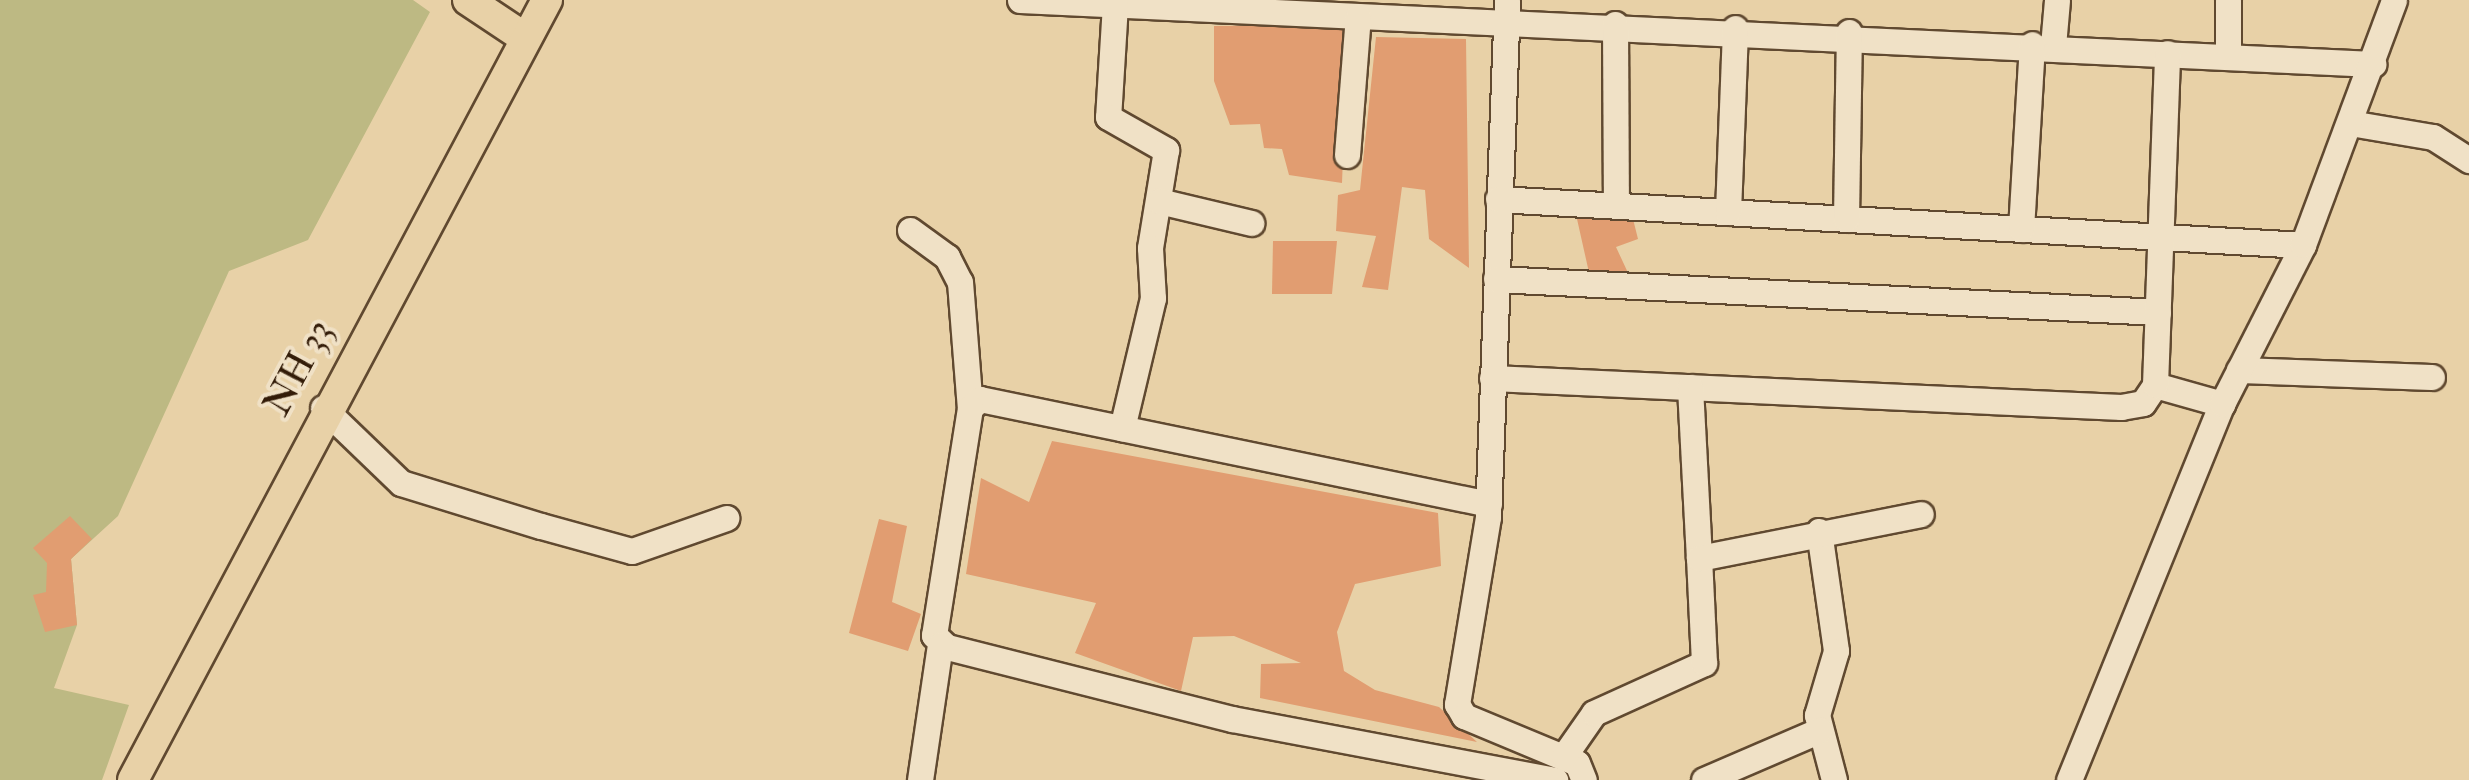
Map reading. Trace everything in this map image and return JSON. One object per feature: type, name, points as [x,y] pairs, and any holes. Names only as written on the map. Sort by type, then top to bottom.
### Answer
[{"type":"main road","points":[[468,0],[525,38]]},
{"type":"main road","name":"NH 33","points":[[133,780],[322,408],[547,0]]},
{"type":"street","points":[[1020,0],[1358,16],[1507,11],[1615,24],[1657,12],[1735,28],[2373,64]]},
{"type":"street","points":[[2021,229],[2043,45],[2057,0]]},
{"type":"street","points":[[2228,0],[2228,54]]},
{"type":"street","points":[[2069,780],[2222,404],[2303,245],[2394,0]]},
{"type":"street","points":[[1115,4],[1108,117],[1162,143],[1153,298],[1122,428]]},
{"type":"street","points":[[1507,11],[1488,504],[1458,710],[1584,780]]},
{"type":"street","points":[[1347,155],[1358,16]]},
{"type":"street","points":[[1615,24],[1616,205]]},
{"type":"street","points":[[1728,212],[1735,28]]},
{"type":"street","points":[[1846,219],[1849,32]]},
{"type":"street","points":[[1492,378],[2133,407],[2155,385],[2167,53]]},
{"type":"street","points":[[2350,123],[2433,137],[2469,160]]},
{"type":"street","points":[[1498,198],[2303,245]]},
{"type":"street","points":[[1159,201],[1251,223]]},
{"type":"street","points":[[910,230],[947,258],[960,282],[970,408],[933,625],[940,644],[920,780]]},
{"type":"street","points":[[1496,279],[2158,312]]},
{"type":"street","points":[[2240,370],[2432,376]]},
{"type":"street","points":[[2155,385],[2222,404]]},
{"type":"street","points":[[1559,768],[1594,713],[1704,663],[1690,387]]},
{"type":"street","points":[[970,408],[984,399],[1488,504]]},
{"type":"street","points":[[322,408],[400,482],[632,551],[726,518]]},
{"type":"street","points":[[1699,558],[1819,531],[1922,514]]},
{"type":"street","points":[[1819,531],[1836,628],[1820,730],[1834,780]]},
{"type":"street","points":[[940,644],[1232,720],[1559,768]]},
{"type":"street","points":[[1704,780],[1820,730]]},
{"type":"shaded area","points":[[0,0],[413,0],[430,12],[308,240],[229,271],[118,516],[71,559],[77,625],[54,688],[129,705],[102,780],[0,780]]},
{"type":"building","points":[[1348,25],[1342,183],[1289,175],[1282,149],[1264,148],[1260,124],[1230,125],[1214,81],[1214,26]]},
{"type":"building","points":[[1376,37],[1466,39],[1469,268],[1429,239],[1425,190],[1402,187],[1388,290],[1362,287],[1376,236],[1336,231],[1338,195],[1360,190]]},
{"type":"building","points":[[1577,219],[1633,219],[1638,239],[1616,247],[1629,275],[1590,277]]},
{"type":"building","points":[[1273,241],[1337,241],[1332,294],[1272,294]]},
{"type":"building","points":[[1052,441],[1438,513],[1441,566],[1355,584],[1337,632],[1344,671],[1375,690],[1439,707],[1477,742],[1260,698],[1261,664],[1301,663],[1234,636],[1193,637],[1181,691],[1075,653],[1096,603],[966,574],[981,478],[1029,502]]},
{"type":"building","points":[[70,516],[92,539],[71,559],[77,625],[45,632],[33,595],[46,592],[47,563],[33,548]]},
{"type":"building","points":[[879,519],[907,526],[892,602],[921,614],[908,651],[849,633]]}]
